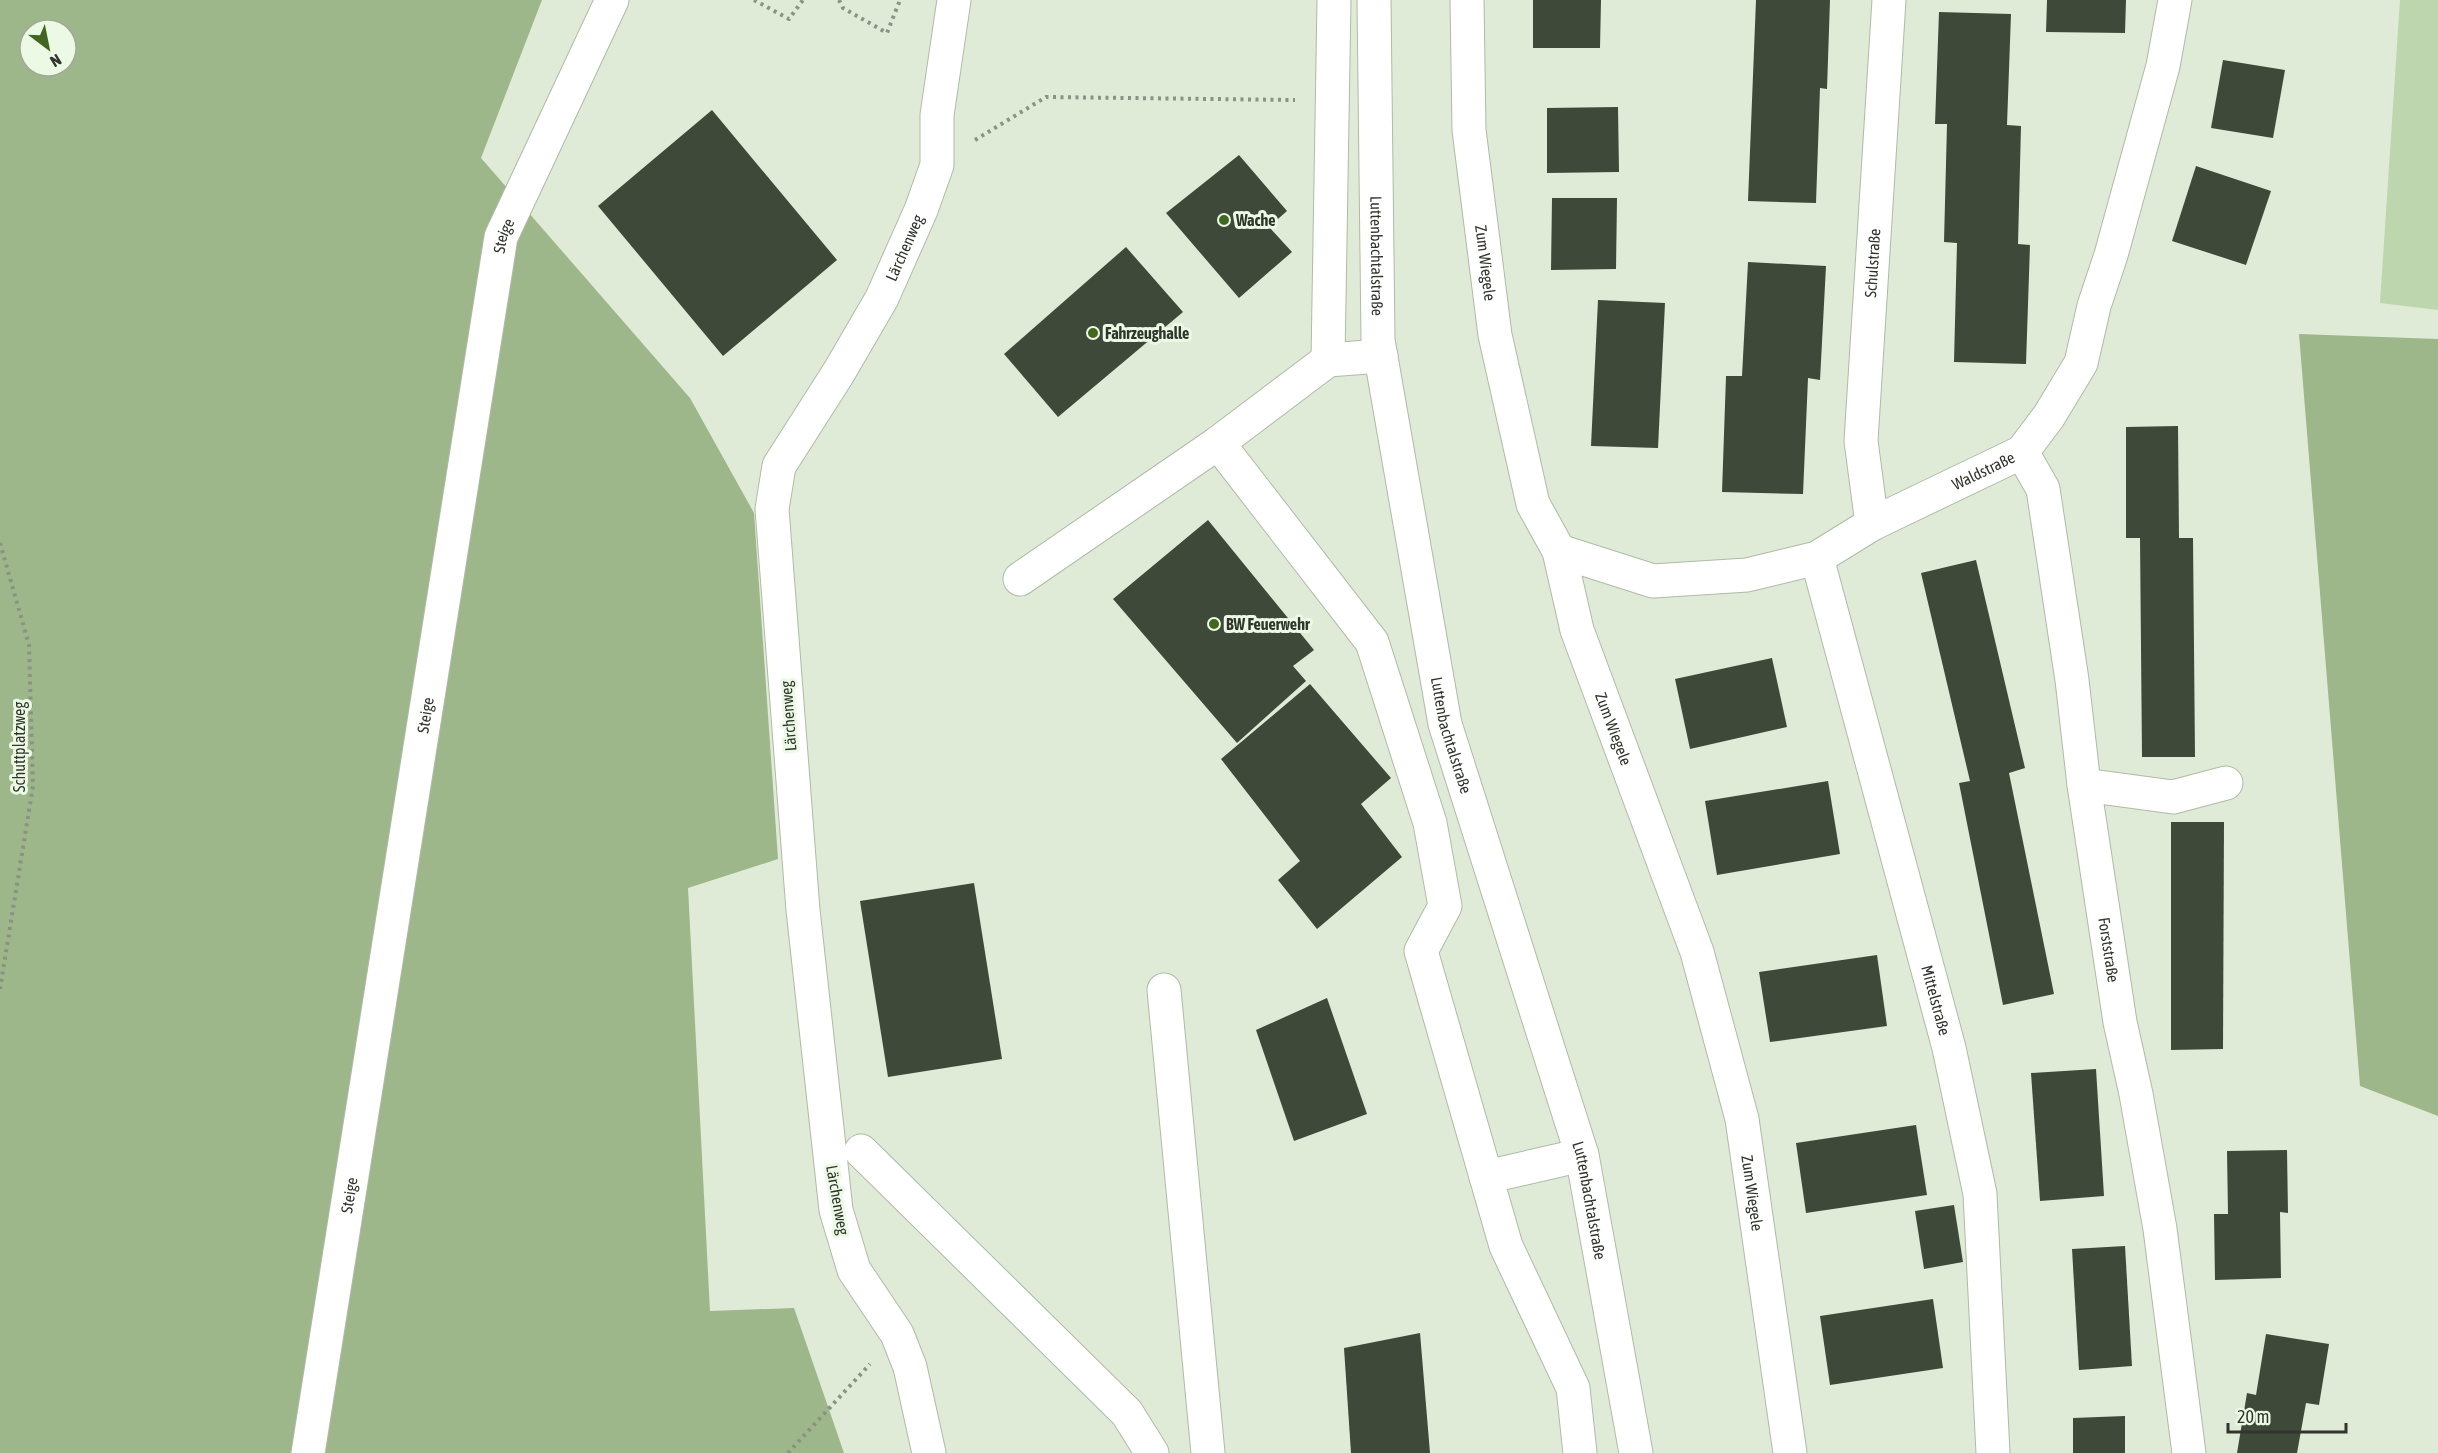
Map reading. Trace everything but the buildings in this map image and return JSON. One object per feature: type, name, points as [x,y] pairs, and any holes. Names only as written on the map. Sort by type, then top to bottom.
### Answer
[{"type":"street","name":"Steige","points":[[308,1453],[501,237],[612,0]]},
{"type":"street","name":"Lärchenweg","points":[[929,1453],[910,1367],[897,1334],[854,1270],[836,1210],[803,910],[772,509],[779,466],[839,372],[882,298],[921,210],[937,165],[937,115],[954,0]]},
{"type":"street","points":[[1328,360],[1334,0]]},
{"type":"street","name":"Luttenbachtalstraße","points":[[1374,0],[1378,340],[1445,724],[1582,1155],[1636,1453]]},
{"type":"street","name":"Zum Wiegele","points":[[1467,0],[1469,130],[1495,335],[1533,504],[1559,551],[1577,630],[1697,952],[1742,1119],[1790,1453]]},
{"type":"street","name":"Schulstraße","points":[[1872,524],[1861,441],[1889,0]]},
{"type":"street","name":"Waldstraße","points":[[1559,551],[1653,581],[1747,575],[1816,558],[1872,524],[2022,452],[2049,416],[2081,363],[2094,306],[2111,255],[2163,66],[2175,0]]},
{"type":"street","points":[[1020,579],[1218,443],[1328,360],[1381,356]]},
{"type":"street","points":[[1218,443],[1372,642],[1430,823],[1445,906],[1421,951],[1506,1246],[1573,1388],[1580,1453]]},
{"type":"street","name":"Forststraße","points":[[2022,452],[2043,489],[2120,1022],[2136,1094],[2160,1229],[2189,1453]]},
{"type":"street","name":"Mittelstraße","points":[[1816,558],[1949,1047],[1980,1194],[1994,1453]]},
{"type":"street","points":[[2084,785],[2173,797],[2226,783]]},
{"type":"street","points":[[1164,990],[1208,1453]]},
{"type":"street","points":[[861,1150],[1127,1413],[1152,1453]]},
{"type":"street","points":[[1486,1177],[1582,1155]]},
{"type":"path","points":[[754,0],[789,19],[803,0]]},
{"type":"path","points":[[838,0],[843,8],[888,33],[900,0]]},
{"type":"path","points":[[937,165],[1046,97],[1332,100]]},
{"type":"path","name":"Schuttplatzweg","points":[[0,543],[29,645],[33,786],[0,989]]},
{"type":"path","points":[[788,1453],[897,1334]]},
{"type":"green space","points":[[0,0],[542,0],[481,158],[690,398],[754,513],[778,859],[688,888],[710,1311],[794,1308],[844,1453],[0,1453]]},
{"type":"green space","points":[[2400,0],[2438,0],[2438,310],[2380,303]]},
{"type":"green space","points":[[2299,334],[2438,339],[2438,1116],[2360,1086]]},
{"type":"place","name":"Wache","points":[[1224,220]]},
{"type":"place","name":"Fahrzeughalle","points":[[1093,333]]},
{"type":"place","name":"BW Feuerwehr","points":[[1214,624]]}]
